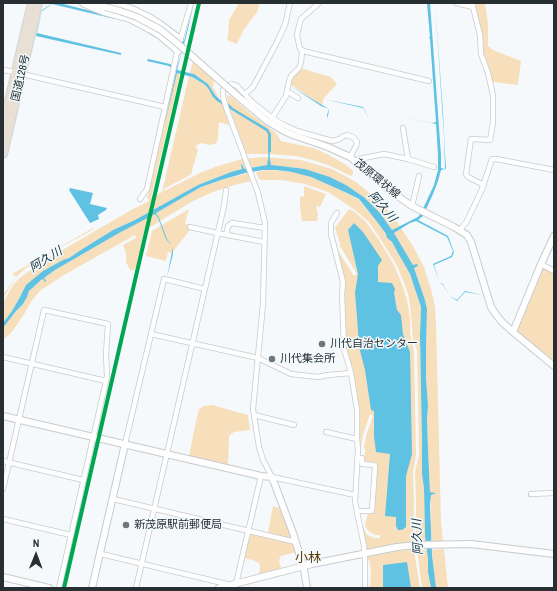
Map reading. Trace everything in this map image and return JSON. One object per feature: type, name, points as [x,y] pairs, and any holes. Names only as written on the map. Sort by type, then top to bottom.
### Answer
[{"type":"highway","name":"国道128号","points":[[3,154],[32,3]]},
{"type":"highway","name":"国道128号","points":[[3,127],[38,3]]},
{"type":"street","points":[[83,3],[91,8],[130,20],[149,29],[178,50]]},
{"type":"street","name":"茂原環状線","points":[[90,3],[108,5],[137,17],[161,30],[244,97],[267,121],[293,135],[328,147],[350,157],[396,195],[412,206],[467,235],[471,242],[491,307],[502,322],[554,366]]},
{"type":"street","points":[[140,199],[147,188],[180,39],[191,3]]},
{"type":"street","points":[[244,97],[253,86],[276,44],[285,25],[290,3]]},
{"type":"street","points":[[272,118],[287,93],[291,76],[299,68],[301,63],[302,50],[300,49],[297,35],[301,19],[318,3]]},
{"type":"street","points":[[456,3],[473,5],[480,35],[480,51],[493,95],[493,122],[490,140],[471,139],[466,174],[468,177],[484,185]]},
{"type":"street","points":[[108,5],[132,9],[149,17],[180,39]]},
{"type":"street","points":[[302,50],[312,54],[429,81]]},
{"type":"street","points":[[3,70],[165,107]]},
{"type":"street","points":[[307,588],[303,566],[296,542],[272,477],[263,460],[259,447],[254,416],[254,402],[263,304],[264,217],[254,182],[227,110],[222,93],[224,88],[232,84],[237,86],[244,97],[272,118],[291,128],[328,140],[336,140],[347,135],[354,137],[356,146],[350,157]]},
{"type":"street","points":[[287,93],[298,98]]},
{"type":"street","points":[[403,128],[408,159]]},
{"type":"street","points":[[356,161],[359,159],[384,154],[408,159],[434,167]]},
{"type":"street","points":[[460,230],[467,221],[484,185],[493,159],[554,170]]},
{"type":"street","points":[[412,206],[419,176]]},
{"type":"street","points":[[136,588],[218,233],[226,190]]},
{"type":"street","points":[[338,213],[331,223],[331,234],[343,282],[344,349],[351,373],[357,410],[358,458],[355,496],[365,559],[365,588]]},
{"type":"street","points":[[226,235],[228,226],[232,223],[265,228]]},
{"type":"street","points":[[190,227],[264,242]]},
{"type":"street","points":[[513,332],[554,236]]},
{"type":"street","points":[[541,264],[554,270]]},
{"type":"street","points":[[92,588],[164,279],[205,289]]},
{"type":"street","points":[[3,490],[44,310],[108,324],[106,345],[107,376],[59,588]]},
{"type":"street","points":[[151,334],[258,358],[291,374],[300,376],[318,378],[328,375],[351,373]]},
{"type":"street","points":[[3,357],[106,381]]},
{"type":"street","points":[[3,416],[261,476],[272,477],[355,496]]},
{"type":"street","points":[[254,416],[294,425]]},
{"type":"street","points":[[326,432],[357,439]]},
{"type":"street","points":[[357,511],[372,511],[375,466],[362,464],[362,458],[358,458]]},
{"type":"street","points":[[3,461],[83,480]]},
{"type":"street","points":[[234,585],[261,476]]},
{"type":"street","points":[[531,494],[554,493]]},
{"type":"street","points":[[113,499],[296,542]]},
{"type":"street","points":[[3,519],[71,535]]},
{"type":"street","points":[[218,588],[303,566],[364,553],[416,545],[478,545],[554,554]]},
{"type":"street","points":[[100,554],[234,585]]},
{"type":"street","points":[[3,577],[50,588]]},
{"type":"shaded area","points":[[239,3],[260,3],[257,12],[243,31],[237,44],[227,40],[229,20]]},
{"type":"shaded area","points":[[474,3],[485,3],[488,24],[488,46],[493,50],[521,61],[518,85],[493,82],[480,46]]},
{"type":"shaded area","points":[[193,61],[214,79],[213,87],[220,100],[207,83],[190,73]]},
{"type":"shaded area","points":[[300,68],[331,77],[337,84],[324,98],[322,105],[290,84],[291,80]]},
{"type":"shaded area","points":[[176,73],[180,74],[151,198],[162,192],[189,76],[204,84],[215,99],[223,105],[229,125],[219,122],[217,142],[209,145],[201,143],[197,145],[196,147],[198,150],[192,173],[164,189],[164,191],[200,173],[242,159],[263,157],[301,160],[332,169],[356,182],[378,200],[400,226],[392,230],[380,213],[365,198],[346,185],[330,177],[305,169],[271,165],[270,159],[267,165],[244,169],[241,165],[242,169],[198,185],[135,220],[113,230],[69,258],[63,260],[20,297],[3,323],[3,303],[13,285],[21,277],[43,261],[150,199],[147,199]]},
{"type":"shaded area","points":[[227,95],[232,97],[276,133],[281,141],[313,148],[327,154],[345,164],[352,170],[353,174],[351,176],[328,165],[296,156],[246,154],[228,103]]},
{"type":"shaded area","points":[[269,170],[304,174],[359,200],[378,223],[386,234],[387,238],[392,242],[410,274],[421,307],[422,475],[424,488],[426,543],[416,543],[415,472],[419,455],[417,350],[413,339],[408,294],[403,280],[396,264],[378,235],[368,221],[356,211],[328,192],[305,184],[282,180],[259,179],[256,172]]},
{"type":"shaded area","points":[[248,173],[251,181],[213,192],[193,201],[160,221],[156,213],[201,187]]},
{"type":"shaded area","points":[[304,186],[326,194],[320,207],[316,206],[318,214],[317,221],[302,221],[300,197],[304,196]]},
{"type":"shaded area","points":[[189,209],[185,223],[191,227],[190,230],[172,253],[168,252],[166,261],[146,256],[152,231]]},
{"type":"shaded area","points":[[349,209],[355,212],[366,222],[379,240],[394,265],[407,300],[410,317],[410,334],[414,351],[416,455],[413,472],[413,543],[367,550],[362,525],[369,536],[380,538],[380,535],[375,535],[370,532],[366,528],[365,524],[368,513],[374,513],[377,464],[364,462],[366,436],[373,416],[370,414],[363,435],[361,455],[359,437],[360,410],[353,371],[347,350],[344,294],[345,282],[337,248],[354,276],[357,274],[340,246],[335,228]]},
{"type":"shaded area","points":[[155,213],[160,221],[144,231],[136,268],[131,271],[129,268],[126,262],[126,253],[123,245],[136,238],[135,235],[64,275],[41,290],[32,300],[12,332],[3,340],[3,328],[23,304],[29,291],[43,278],[45,282],[44,278],[55,270]]},
{"type":"shaded area","points":[[93,228],[94,229],[41,258],[16,277],[12,274]]},
{"type":"shaded area","points":[[401,228],[424,267],[435,307],[441,522],[443,542],[432,542],[431,529],[431,495],[435,495],[435,493],[430,492],[428,449],[426,377],[427,309],[414,268],[418,266],[413,265],[394,233]]},
{"type":"shaded area","points":[[541,264],[554,271],[554,363],[519,333],[517,329]]},
{"type":"shaded area","points":[[16,277],[3,298],[3,295]]},
{"type":"shaded area","points":[[212,405],[248,415],[250,430],[234,432],[229,436],[228,465],[189,456],[199,409],[204,406]]},
{"type":"shaded area","points":[[273,506],[280,508],[292,539],[268,533]]},
{"type":"shaded area","points":[[249,533],[294,544],[296,552],[281,556],[279,560],[281,568],[259,574],[259,563],[244,558]]},
{"type":"shaded area","points":[[444,549],[448,588],[436,588],[432,550]]},
{"type":"shaded area","points":[[414,550],[420,588],[370,588],[371,570],[369,560],[366,557],[396,551]]},
{"type":"shaded area","points":[[417,550],[427,550],[428,572],[431,588],[422,588]]},
{"type":"water","points":[[53,3],[59,3],[115,17],[115,19],[52,4],[42,11],[37,33],[121,53],[121,55],[36,36],[28,70],[42,10]]},
{"type":"water","points":[[194,3],[187,33],[177,70],[194,74],[208,84],[220,100],[229,104],[233,108],[268,129],[271,134],[271,152],[268,152],[268,134],[266,131],[217,101],[204,84],[192,77],[177,73],[164,127],[176,72],[169,66],[147,61],[148,59],[170,64],[176,70],[182,51],[182,41],[184,41]]},
{"type":"water","points":[[427,3],[430,3],[441,168],[445,169],[435,3],[443,112],[446,169],[441,170],[433,194],[423,216],[418,220],[448,236],[454,252],[452,257],[434,265],[440,283],[433,264],[451,256],[453,251],[447,237],[416,221],[394,233],[413,265],[417,264],[418,266],[414,268],[427,309],[427,419],[430,492],[435,493],[431,495],[430,505],[432,555],[436,588],[431,588],[425,536],[424,488],[422,475],[421,307],[410,274],[392,242],[387,238],[386,234],[378,223],[359,199],[347,193],[311,177],[292,172],[263,170],[245,173],[201,187],[156,213],[167,239],[173,247],[166,239],[155,214],[55,270],[44,278],[46,281],[45,282],[43,279],[41,280],[29,291],[23,304],[3,328],[3,323],[12,311],[26,285],[43,271],[69,258],[113,230],[135,220],[198,185],[242,169],[242,164],[244,169],[267,165],[268,159],[270,159],[271,165],[305,169],[330,177],[346,185],[365,198],[380,213],[392,230],[418,217],[434,185],[438,170],[436,124],[398,116],[432,123],[436,122]]},
{"type":"water","points":[[291,86],[329,109],[321,106]]},
{"type":"water","points":[[324,99],[363,107],[370,121],[363,108]]},
{"type":"water","points":[[70,188],[93,193],[90,204],[107,208],[98,215],[99,219],[90,223],[69,190]]},
{"type":"water","points":[[354,223],[363,232],[382,260],[378,266],[378,282],[392,283],[395,289],[394,293],[397,310],[401,315],[403,334],[410,352],[412,454],[406,476],[406,527],[402,530],[398,530],[396,526],[396,517],[385,516],[390,454],[376,452],[374,436],[374,411],[371,410],[365,370],[359,347],[355,293],[358,274],[348,230]]},
{"type":"water","points":[[173,247],[173,254],[167,277]]},
{"type":"water","points":[[465,291],[482,295],[465,292],[457,301],[450,296],[457,300]]},
{"type":"water","points":[[407,562],[411,588],[383,588],[383,565]]},
{"type":"waterway","points":[[269,151],[269,161]]},
{"type":"transit line","points":[[64,588],[199,3]]},
{"type":"place","name":"川代自治センター","points":[[322,344]]},
{"type":"place","name":"川代集会所","points":[[272,359]]},
{"type":"place","name":"新茂原駅前郵便局","points":[[126,525]]},
{"type":"district","name":"小林","points":[[308,559]]},
{"type":"water label","name":"阿久川","points":[[382,207]]},
{"type":"water label","name":"阿久川","points":[[46,260]]},
{"type":"water label","name":"阿久川","points":[[418,537]]}]
